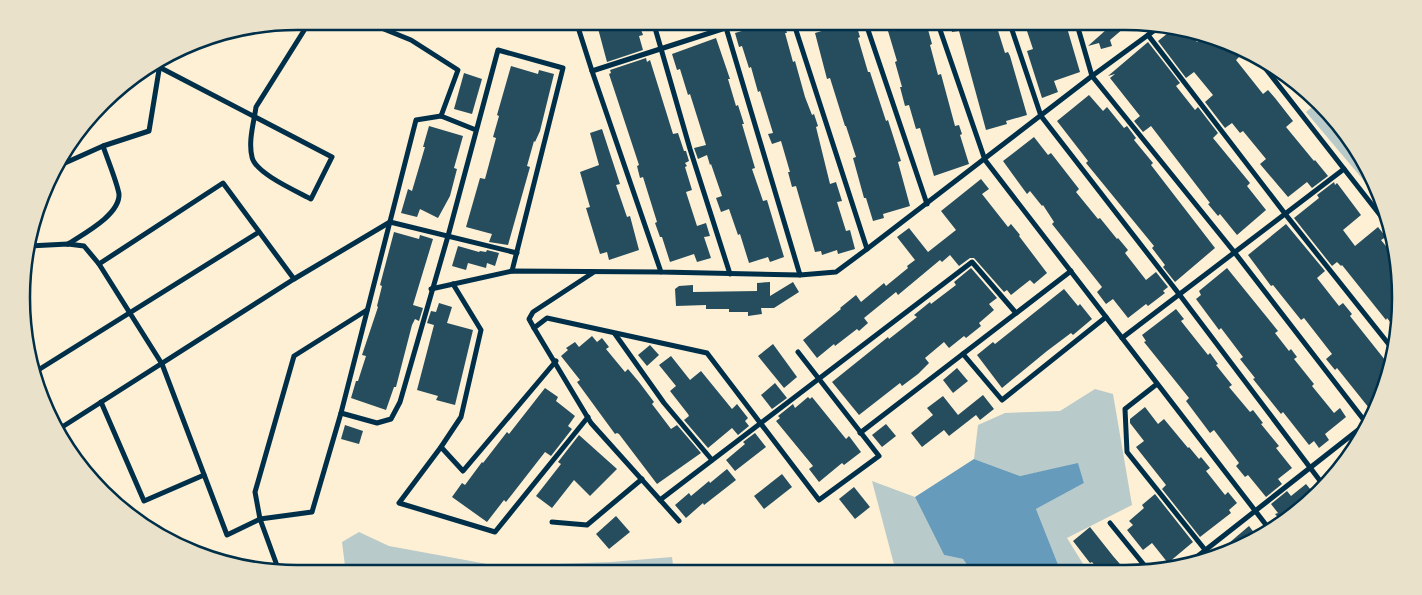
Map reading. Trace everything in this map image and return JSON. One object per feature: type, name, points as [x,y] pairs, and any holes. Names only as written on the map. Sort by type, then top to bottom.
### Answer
[{"type":"street","points":[[161,68],[255,117],[332,157],[311,199],[265,174],[252,159],[251,139],[255,117],[256,106],[304,30]]},
{"type":"street","points":[[386,30],[411,40],[458,70],[441,116]]},
{"type":"street","points":[[579,30],[661,272]]},
{"type":"street","points":[[656,30],[690,149],[730,274]]},
{"type":"street","points":[[592,71],[720,30]]},
{"type":"street","points":[[727,30],[800,275]]},
{"type":"street","points":[[796,30],[867,250]]},
{"type":"street","points":[[869,30],[926,204]]},
{"type":"street","points":[[940,30],[985,160],[1266,524]]},
{"type":"street","points":[[1012,30],[1041,116],[1179,294],[1320,481]]},
{"type":"street","points":[[1079,30],[1092,76],[1235,253],[1363,418]]},
{"type":"street","points":[[431,289],[512,271],[800,275],[836,272],[1153,32]]},
{"type":"street","points":[[1148,35],[1286,215],[1388,343]]},
{"type":"street","points":[[341,413],[377,423],[391,419],[400,402],[431,289],[448,236],[498,50],[563,68],[512,271]]},
{"type":"street","points":[[67,162],[103,146],[149,131],[157,70]]},
{"type":"street","points":[[1268,72],[1378,213]]},
{"type":"street","points":[[35,246],[68,244],[84,246],[99,264],[162,363],[226,535],[260,519],[312,512],[341,413],[416,120],[441,116],[476,130]]},
{"type":"street","points":[[68,244],[107,217],[115,208],[119,195],[103,146]]},
{"type":"street","points":[[1122,338],[1344,169]]},
{"type":"street","points":[[99,264],[223,183],[294,279]]},
{"type":"street","points":[[63,426],[294,279],[390,222],[517,253]]},
{"type":"street","points":[[40,369],[259,232]]},
{"type":"street","points":[[660,500],[972,262],[1016,313]]},
{"type":"street","points":[[860,433],[1071,271]]},
{"type":"street","points":[[594,272],[533,312],[530,319],[588,418],[679,521]]},
{"type":"street","points":[[453,284],[481,330],[462,417],[399,503],[495,532],[588,418]]},
{"type":"street","points":[[276,564],[260,519],[255,492],[294,356],[367,309]]},
{"type":"street","points":[[963,354],[1002,400],[1106,317]]},
{"type":"street","points":[[534,328],[547,318],[707,353],[819,500],[879,456],[798,352]]},
{"type":"street","points":[[614,334],[664,403],[712,460]]},
{"type":"street","points":[[441,447],[463,471],[556,361]]},
{"type":"street","points":[[1158,384],[1125,409],[1127,452],[1205,550]]},
{"type":"street","points":[[101,402],[144,501],[204,475]]},
{"type":"street","points":[[1200,554],[1355,433]]},
{"type":"street","points":[[552,522],[587,526],[642,479]]},
{"type":"street","points":[[1110,523],[1143,564]]},
{"type":"shaded area","points":[[1313,107],[1326,121],[1347,149],[1366,183],[1306,112]]},
{"type":"shaded area","points":[[1095,389],[1113,394],[1132,505],[1067,538],[1084,565],[1058,565],[1036,509],[1084,483],[1078,464],[1020,476],[974,459],[978,425],[1005,413],[1060,411]]},
{"type":"shaded area","points":[[872,481],[915,497],[944,555],[963,559],[967,565],[894,565]]},
{"type":"shaded area","points":[[359,532],[389,546],[493,565],[345,565],[342,542]]},
{"type":"shaded area","points":[[672,557],[673,565],[526,565],[611,562]]},
{"type":"water","points":[[974,459],[1020,476],[1078,463],[1084,483],[1036,509],[1058,565],[967,565],[963,559],[944,555],[915,497]]},
{"type":"building","points":[[598,30],[641,30],[643,35],[639,36],[643,50],[607,62]]},
{"type":"building","points":[[745,30],[786,30],[787,33],[785,33],[793,62],[795,61],[805,97],[818,126],[816,127],[830,184],[836,182],[842,201],[837,202],[846,231],[850,230],[855,249],[838,254],[837,250],[822,255],[821,251],[815,252],[796,186],[792,187],[788,172],[790,172],[781,141],[772,144],[768,134],[773,133],[760,91],[758,92],[751,67],[749,68],[742,46],[739,47],[735,33]]},
{"type":"building","points":[[825,30],[858,30],[860,37],[858,38],[868,72],[870,72],[886,121],[888,120],[901,161],[898,162],[910,206],[883,214],[884,218],[873,221],[866,198],[864,198],[853,158],[856,157],[830,78],[827,79],[815,33]]},
{"type":"building","points":[[888,30],[928,30],[938,75],[941,74],[955,126],[959,125],[962,134],[960,135],[969,164],[934,176],[920,128],[916,129],[909,105],[905,106],[895,62],[897,61]]},
{"type":"building","points":[[951,30],[998,30],[1005,53],[1008,52],[1010,56],[1027,115],[1006,121],[1007,124],[986,130],[959,31],[952,32]]},
{"type":"building","points":[[1027,30],[1068,30],[1080,72],[1054,81],[1058,92],[1042,98],[1027,51],[1033,49]]},
{"type":"building","points":[[1106,30],[1122,30],[1110,40],[1112,46],[1101,49],[1099,43],[1088,46]]},
{"type":"building","points":[[1167,33],[1177,35],[1210,44],[1240,56],[1236,60],[1263,94],[1268,90],[1275,98],[1293,121],[1286,127],[1328,176],[1312,188],[1307,182],[1288,197],[1260,164],[1266,159],[1243,131],[1240,133],[1232,123],[1225,128],[1205,102],[1213,95],[1194,72],[1186,78],[1158,41]]},
{"type":"building","points":[[716,38],[730,79],[728,79],[736,106],[738,105],[744,124],[742,124],[755,168],[752,169],[763,201],[767,200],[784,257],[770,262],[768,257],[749,263],[740,234],[738,235],[729,209],[721,212],[716,198],[722,196],[707,155],[698,159],[694,148],[706,145],[690,94],[688,95],[680,69],[677,70],[672,54]]},
{"type":"building","points":[[1148,42],[1180,83],[1176,86],[1195,110],[1198,107],[1218,133],[1213,138],[1250,183],[1247,186],[1266,210],[1237,235],[1220,214],[1218,216],[1208,204],[1210,203],[1151,126],[1143,132],[1134,121],[1140,116],[1110,78],[1115,74],[1108,76]]},
{"type":"building","points":[[646,58],[647,62],[650,60],[673,134],[678,133],[684,151],[686,151],[689,161],[685,163],[687,166],[685,167],[692,190],[686,192],[697,226],[706,223],[710,236],[704,237],[711,258],[697,262],[694,254],[670,262],[662,237],[660,237],[655,223],[657,222],[643,177],[640,178],[637,166],[639,165],[609,74],[611,73],[610,70]]},
{"type":"building","points":[[511,66],[538,74],[539,70],[554,74],[540,131],[534,141],[527,166],[530,167],[508,245],[489,242],[492,234],[466,227],[480,178],[485,179],[496,138],[493,137],[499,116],[497,115]]},
{"type":"building","points":[[464,73],[482,79],[472,114],[454,109]]},
{"type":"building","points":[[1089,95],[1103,111],[1107,107],[1124,128],[1127,126],[1136,138],[1134,140],[1153,163],[1151,165],[1215,248],[1175,282],[1163,267],[1165,265],[1152,248],[1154,246],[1086,163],[1088,161],[1057,121]]},
{"type":"building","points":[[429,126],[463,136],[454,168],[457,169],[450,196],[438,218],[420,209],[417,217],[401,213],[408,189],[412,191]]},
{"type":"building","points":[[602,129],[620,184],[616,185],[627,217],[630,216],[639,250],[609,260],[607,252],[600,254],[586,208],[590,207],[580,172],[599,165],[590,133]]},
{"type":"building","points":[[1034,137],[1048,155],[1051,153],[1079,189],[1076,192],[1098,219],[1100,218],[1128,250],[1125,253],[1146,280],[1156,272],[1168,287],[1163,291],[1165,293],[1148,306],[1146,304],[1128,318],[1113,299],[1106,304],[1097,292],[1102,287],[1052,224],[1054,222],[1043,205],[1030,191],[1027,194],[1003,161]]},
{"type":"building","points":[[981,179],[989,189],[982,194],[1008,227],[1011,224],[1047,273],[1034,284],[1030,280],[1011,295],[1007,290],[1004,292],[974,258],[970,258],[959,266],[950,255],[942,262],[940,260],[898,295],[896,292],[864,318],[868,323],[859,331],[857,329],[817,358],[803,340],[856,295],[861,302],[884,283],[886,286],[915,260],[897,237],[909,228],[928,252],[956,230],[941,211]]},
{"type":"building","points":[[1334,182],[1335,185],[1337,183],[1361,215],[1343,230],[1355,246],[1378,227],[1385,235],[1385,237],[1381,240],[1388,248],[1390,263],[1392,298],[1391,323],[1387,318],[1386,320],[1342,265],[1337,262],[1332,266],[1294,218],[1319,198],[1317,195]]},
{"type":"building","points":[[1286,224],[1325,271],[1317,278],[1339,306],[1343,303],[1352,314],[1350,316],[1385,360],[1368,407],[1337,368],[1335,370],[1326,359],[1332,354],[1304,318],[1301,320],[1273,285],[1271,286],[1248,255]]},
{"type":"building","points":[[394,232],[419,239],[420,235],[433,239],[413,305],[423,308],[419,321],[415,319],[412,325],[396,387],[394,387],[386,410],[351,398],[366,356],[362,355],[378,307],[382,286],[380,285]]},
{"type":"building","points":[[458,246],[479,252],[486,252],[487,250],[499,253],[495,266],[487,263],[486,268],[468,263],[466,270],[452,266]]},
{"type":"building","points":[[971,268],[997,298],[989,304],[994,310],[979,323],[981,326],[966,338],[964,336],[949,348],[944,342],[925,358],[929,363],[918,374],[902,386],[900,383],[859,415],[832,382],[888,337],[889,339],[917,317],[914,315],[956,285],[954,282]]},
{"type":"building","points":[[1227,268],[1278,331],[1275,333],[1289,351],[1291,349],[1297,357],[1294,359],[1314,384],[1312,386],[1334,413],[1340,408],[1346,417],[1325,434],[1329,440],[1319,448],[1314,441],[1309,445],[1283,412],[1281,414],[1253,379],[1255,378],[1240,359],[1243,357],[1221,328],[1219,330],[1196,299],[1201,295],[1199,291]]},
{"type":"building","points":[[770,282],[770,296],[793,282],[799,292],[774,308],[761,308],[762,314],[748,316],[748,312],[729,312],[729,309],[706,309],[706,305],[676,306],[675,289],[679,286],[693,285],[693,292],[757,291],[757,283]]},
{"type":"building","points":[[1064,289],[1092,319],[1073,335],[1071,333],[1047,351],[1002,388],[977,355],[993,342],[995,344]]},
{"type":"building","points":[[439,303],[452,307],[447,323],[473,330],[455,405],[436,400],[438,396],[417,390],[434,325],[427,323],[431,311],[436,312]]},
{"type":"building","points":[[1176,309],[1184,319],[1181,321],[1208,355],[1210,353],[1218,364],[1216,365],[1232,385],[1229,387],[1250,412],[1253,410],[1263,423],[1261,424],[1279,446],[1276,448],[1292,468],[1278,479],[1282,484],[1266,497],[1248,475],[1245,477],[1236,466],[1239,463],[1214,430],[1210,433],[1186,401],[1189,398],[1144,342],[1146,341],[1142,335]]},
{"type":"building","points":[[592,336],[597,342],[602,338],[609,347],[606,349],[625,372],[628,369],[639,382],[654,402],[652,404],[671,429],[677,425],[701,453],[657,484],[619,434],[615,434],[577,382],[580,380],[561,356],[568,350],[566,348],[575,342],[579,347]]},
{"type":"building","points":[[773,344],[797,377],[784,388],[758,356]]},
{"type":"building","points":[[650,345],[659,355],[647,366],[638,355]]},
{"type":"building","points":[[671,356],[690,380],[701,371],[732,409],[737,404],[748,418],[745,421],[749,426],[738,435],[732,428],[708,448],[684,420],[689,416],[670,391],[676,386],[659,365]]},
{"type":"building","points":[[957,368],[968,381],[953,393],[943,380]]},
{"type":"building","points":[[775,383],[787,398],[772,409],[761,395]]},
{"type":"building","points":[[545,388],[558,397],[556,401],[575,416],[568,426],[572,429],[551,456],[545,452],[506,502],[504,500],[487,522],[452,497],[462,483],[465,485],[507,432],[509,434]]},
{"type":"building","points":[[983,395],[994,409],[980,420],[976,415],[949,436],[944,430],[922,447],[911,433],[933,415],[927,408],[943,396],[958,415]]},
{"type":"building","points":[[808,397],[810,399],[812,397],[846,439],[849,436],[861,452],[844,465],[842,463],[819,482],[809,469],[813,466],[776,421],[780,418],[778,416],[793,404],[795,408]]},
{"type":"building","points":[[1145,407],[1158,424],[1164,419],[1188,448],[1199,459],[1201,457],[1210,468],[1206,471],[1225,495],[1228,492],[1237,503],[1229,510],[1231,513],[1200,537],[1162,489],[1166,485],[1136,447],[1144,441],[1130,423],[1130,419]]},
{"type":"building","points":[[886,424],[896,436],[882,447],[872,435]]},
{"type":"building","points":[[345,425],[363,431],[359,444],[341,439]]},
{"type":"building","points":[[755,433],[766,447],[735,471],[726,460],[745,444],[743,442]]},
{"type":"building","points":[[579,435],[617,469],[590,496],[574,480],[552,508],[536,496],[561,464],[558,462]]},
{"type":"building","points":[[727,469],[736,480],[704,505],[703,503],[686,518],[675,505],[689,493],[691,496]]},
{"type":"building","points":[[782,474],[792,487],[764,509],[754,496]]},
{"type":"building","points":[[1306,484],[1311,490],[1277,517],[1275,514],[1278,513],[1271,504],[1287,491],[1291,496]]},
{"type":"building","points":[[854,487],[870,507],[855,519],[839,499]]},
{"type":"building","points":[[1155,494],[1193,542],[1170,561],[1167,562],[1152,543],[1143,550],[1127,530],[1133,525],[1129,521],[1144,508],[1142,505]]},
{"type":"building","points":[[616,516],[630,532],[609,549],[596,534]]},
{"type":"building","points":[[1249,526],[1253,532],[1243,537],[1226,545]]},
{"type":"building","points":[[1090,527],[1121,565],[1094,565],[1092,562],[1090,563],[1073,541]]}]
